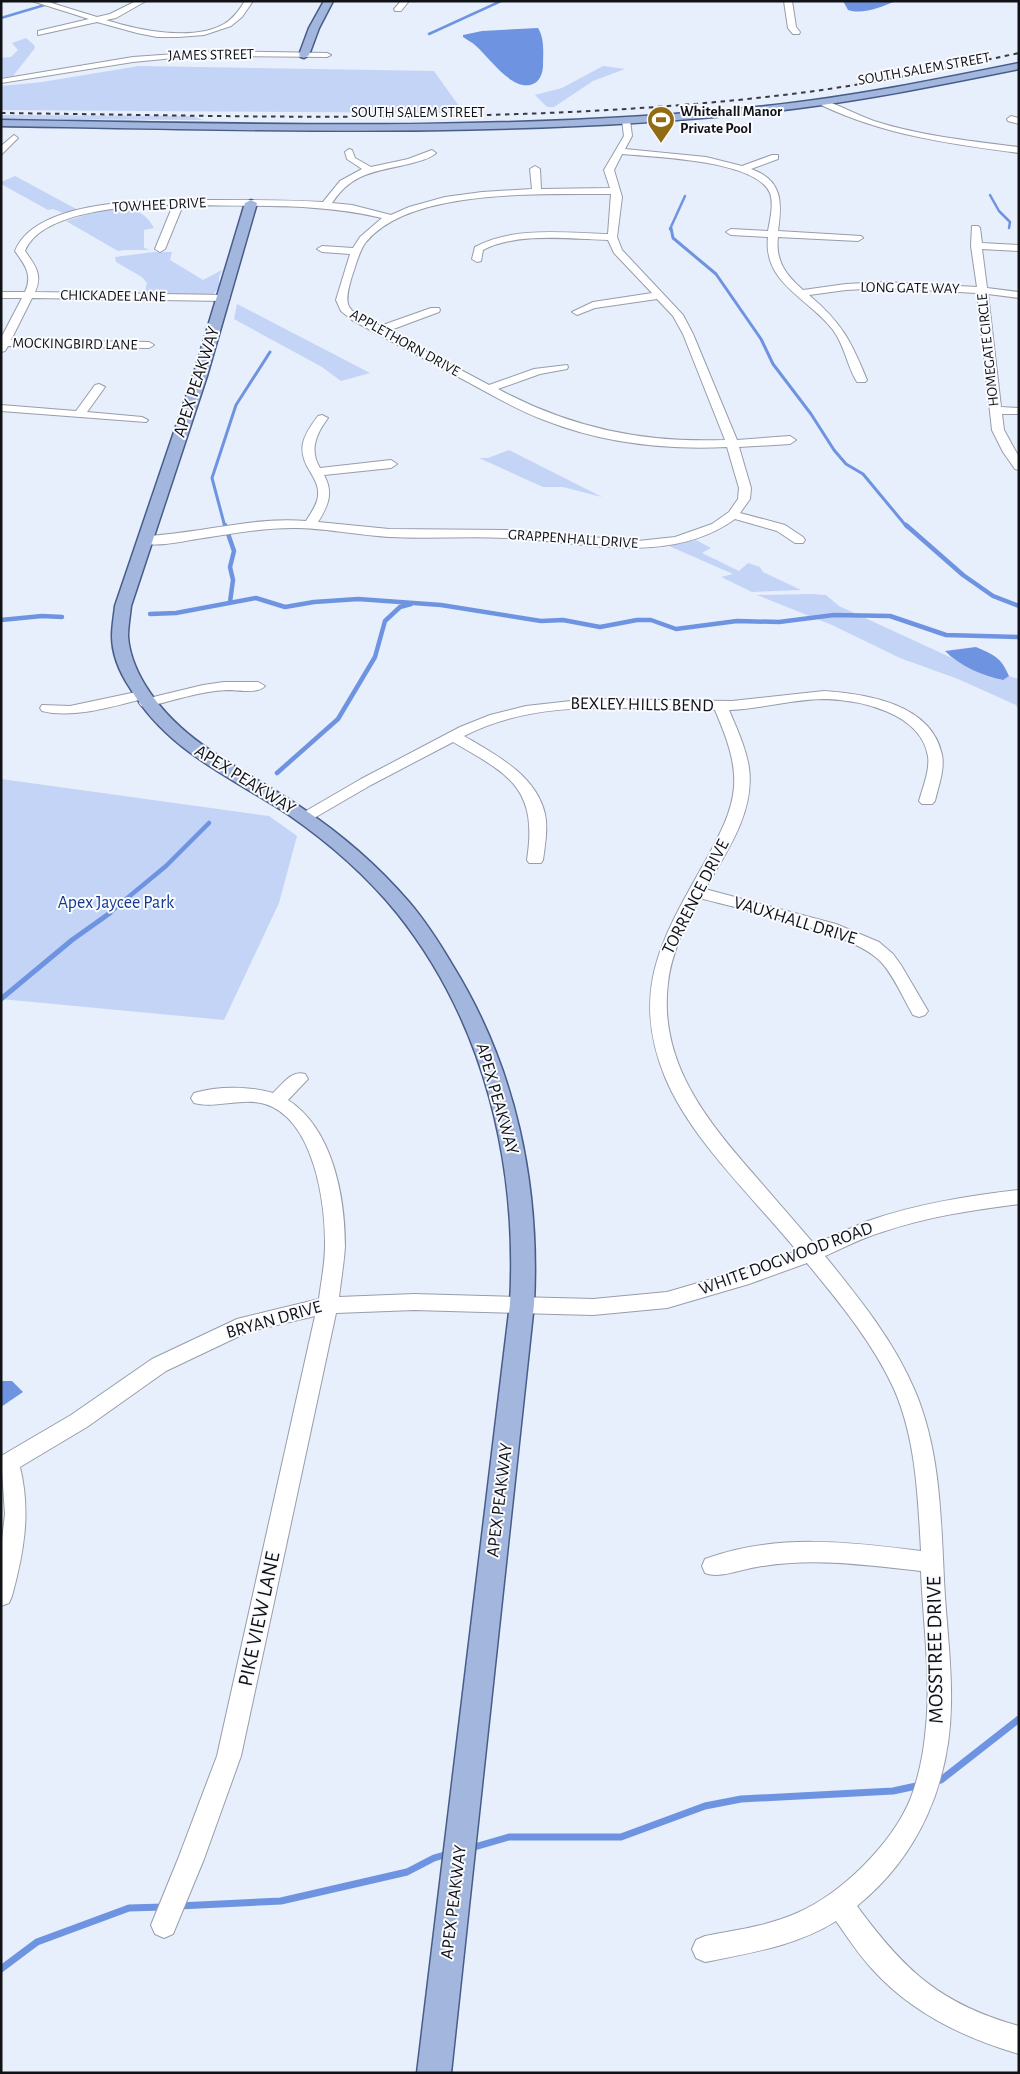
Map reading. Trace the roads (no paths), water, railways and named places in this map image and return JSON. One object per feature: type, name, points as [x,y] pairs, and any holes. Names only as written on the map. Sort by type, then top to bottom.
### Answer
[{"type":"main road","points":[[304,55],[314,28],[329,1]]},
{"type":"main road","name":"SOUTH SALEM STREET","points":[[1,123],[379,128],[471,127],[717,115],[829,102],[924,87],[1019,66]]},
{"type":"main road","name":"SOUTH SALEM STREET","points":[[829,102],[921,94],[1019,73]]},
{"type":"main road","name":"APEX PEAKWAY","points":[[251,203],[225,298],[123,606],[120,636],[128,668],[144,699],[177,737],[304,818],[375,878],[403,907],[442,961],[474,1023],[492,1067],[505,1110],[514,1156],[524,1244],[522,1304],[434,2073]]},
{"type":"street","points":[[36,1],[146,34],[193,34],[215,30],[231,24],[249,1]]},
{"type":"street","points":[[41,33],[99,20],[126,11],[142,1]]},
{"type":"street","points":[[398,9],[405,1]]},
{"type":"street","points":[[788,1],[792,28],[796,32]]},
{"type":"street","name":"JAMES STREET","points":[[1,81],[76,69],[71,64],[85,61],[95,66],[143,58],[187,54],[327,55]]},
{"type":"street","points":[[829,102],[864,121],[897,131],[1019,150]]},
{"type":"street","points":[[626,120],[628,136],[609,170],[618,202],[612,237],[617,251],[671,306],[682,323],[732,443],[745,488],[744,499],[734,515],[781,528],[799,540]]},
{"type":"street","points":[[1,152],[14,138]]},
{"type":"street","points":[[619,151],[682,162],[718,162],[743,169],[761,177],[776,194],[772,252],[776,265],[786,280],[824,313],[839,330],[861,380]]},
{"type":"street","points":[[349,152],[351,159],[370,170]]},
{"type":"street","points":[[326,205],[343,183],[370,170],[422,158],[432,153]]},
{"type":"street","points":[[743,169],[775,157]]},
{"type":"street","points":[[535,169],[537,192]]},
{"type":"street","name":"APPLETHORN DRIVE","points":[[616,191],[492,194],[427,205],[392,218],[365,237],[357,251],[340,300],[348,312],[488,389],[536,414],[591,432],[656,443],[696,445],[790,440]]},
{"type":"street","name":"TOWHEE DRIVE","points":[[2,345],[30,296],[35,277],[33,269],[20,251],[22,242],[31,233],[48,224],[102,208],[137,203],[326,205],[352,208],[392,218]]},
{"type":"street","points":[[160,249],[178,203]]},
{"type":"street","name":"HOMEGATE CIRCLE","points":[[975,228],[995,410],[1002,439],[1019,466]]},
{"type":"street","points":[[731,232],[858,238]]},
{"type":"street","points":[[477,260],[478,249],[482,246],[505,239],[612,237]]},
{"type":"street","points":[[976,246],[1019,248]]},
{"type":"street","points":[[322,250],[357,251]]},
{"type":"street","name":"LONG GATE WAY","points":[[802,294],[870,285],[982,290],[1019,295]]},
{"type":"street","name":"CHICKADEE LANE","points":[[1,295],[225,298]]},
{"type":"street","points":[[578,312],[593,305],[660,295]]},
{"type":"street","points":[[380,330],[436,310]]},
{"type":"street","name":"MOCKINGBIRD LANE","points":[[2,345],[149,345]]},
{"type":"street","points":[[488,389],[538,371],[563,367]]},
{"type":"street","points":[[79,415],[99,386]]},
{"type":"street","points":[[1,408],[142,420]]},
{"type":"street","points":[[995,410],[1019,411]]},
{"type":"street","points":[[311,524],[324,495],[322,481],[308,459],[307,448],[314,430],[322,418]]},
{"type":"street","points":[[318,472],[391,464]]},
{"type":"street","name":"GRAPPENHALL DRIVE","points":[[145,540],[175,539],[284,524],[311,524],[388,534],[507,534],[638,545],[689,538],[710,530],[734,515]]},
{"type":"street","points":[[47,708],[70,710],[224,686],[258,686]]},
{"type":"street","name":"BEXLEY HILLS BEND","points":[[304,818],[453,736],[498,716],[547,706],[582,703],[721,706],[824,695],[860,699],[890,708],[914,723],[922,731],[932,746],[935,763],[927,801]]},
{"type":"street","name":"TORRENCE DRIVE","points":[[721,706],[741,766],[740,800],[734,820],[675,932],[660,973],[658,1008],[668,1060],[680,1090],[699,1122],[811,1254]]},
{"type":"street","points":[[453,736],[498,762],[526,789],[540,821],[535,860]]},
{"type":"street","name":"VAUXHALL DRIVE","points":[[697,892],[830,928],[873,946],[887,958],[895,969],[919,1011]]},
{"type":"street","points":[[200,1098],[245,1095],[276,1101],[299,1079]]},
{"type":"street","name":"PIKE VIEW LANE","points":[[164,1925],[192,1859],[229,1756],[328,1304],[335,1246],[334,1219],[326,1173],[308,1132],[296,1114],[276,1101]]},
{"type":"street","name":"WHITE DOGWOOD ROAD","points":[[522,1304],[593,1307],[666,1300],[750,1276],[811,1254],[873,1227],[906,1217],[970,1203],[1019,1197]]},
{"type":"street","name":"MOSSTREE DRIVE","points":[[705,1948],[777,1934],[809,1922],[839,1904],[873,1872],[900,1840],[915,1814],[931,1769],[936,1743],[939,1706],[932,1562],[924,1455],[906,1394],[893,1367],[873,1336],[811,1254]]},
{"type":"street","name":"BRYAN DRIVE","points":[[5,1464],[79,1421],[159,1365],[199,1344],[244,1325],[328,1304],[414,1302],[522,1304]]},
{"type":"street","points":[[1,1596],[12,1555],[17,1520],[15,1485],[5,1464]]},
{"type":"street","points":[[713,1566],[751,1557],[797,1552],[836,1552],[932,1562]]},
{"type":"street","points":[[839,1904],[882,1961],[900,1980],[971,2024],[1019,2040]]},
{"type":"water","points":[[843,1],[896,1],[872,10],[860,12],[848,10]]},
{"type":"water","points":[[538,28],[543,42],[542,71],[537,82],[527,85],[519,84],[502,73],[474,45],[463,37],[463,35],[482,31]]},
{"type":"water","points":[[976,647],[996,657],[1009,676],[1003,680],[980,673],[965,666],[945,651]]},
{"type":"water","points":[[1,1381],[12,1381],[23,1392],[1,1407]]},
{"type":"waterway","points":[[1,18],[58,1]]},
{"type":"waterway","points":[[429,34],[501,1]]},
{"type":"waterway","points":[[990,195],[999,211],[1010,222],[1009,228]]},
{"type":"waterway","points":[[670,229],[685,196]]},
{"type":"waterway","points":[[671,228],[673,238],[716,274],[761,339],[773,364],[811,414],[834,450],[846,464],[863,474],[907,527]]},
{"type":"waterway","points":[[225,527],[212,478],[236,405],[270,352]]},
{"type":"waterway","points":[[225,525],[234,551],[230,567],[233,580],[230,602]]},
{"type":"waterway","points":[[906,525],[963,575],[993,596],[1019,606]]},
{"type":"waterway","points":[[150,614],[176,613],[256,598],[285,607],[314,602],[358,599],[441,605],[541,621],[563,620],[600,627],[637,620],[651,620],[676,629],[737,621],[779,622],[834,615],[890,616],[946,635],[1019,637]]},
{"type":"waterway","points":[[277,773],[338,719],[375,657],[385,621],[400,607],[411,604]]},
{"type":"waterway","points":[[1,620],[42,616],[62,617]]},
{"type":"waterway","points":[[108,914],[166,866],[209,823]]},
{"type":"waterway","points":[[1,999],[72,940],[110,913]]},
{"type":"waterway","points":[[934,1782],[941,1780],[1019,1719]]},
{"type":"waterway","points":[[471,1848],[509,1837],[621,1837],[705,1806],[741,1799],[893,1791],[921,1785]]},
{"type":"waterway","points":[[179,1906],[281,1901],[407,1872],[434,1858],[448,1854]]},
{"type":"waterway","points":[[1,1969],[37,1942],[129,1908],[163,1907]]},
{"type":"railway","points":[[1,113],[384,117],[575,112],[671,106],[830,89],[1019,53]]},
{"type":"place","name":"Whitehall Manor Private Pool","points":[[661,144]]},
{"type":"park label","name":"Apex Jaycee Park","points":[[116,903]]}]
